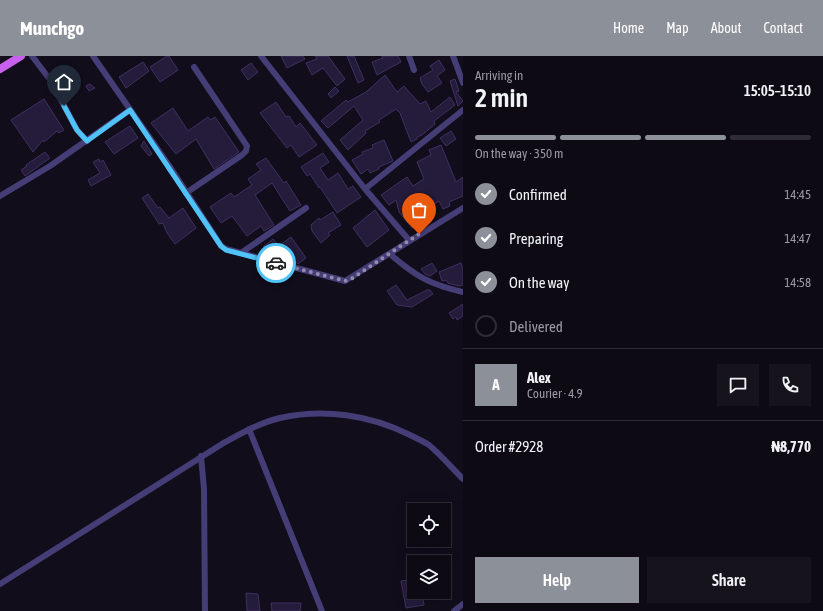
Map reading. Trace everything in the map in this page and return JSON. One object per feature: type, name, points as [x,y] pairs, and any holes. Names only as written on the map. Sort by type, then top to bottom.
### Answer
[{"type":"main road","points":[[0,69],[21,56]]},
{"type":"street","points":[[32,56],[51,81],[77,130],[87,141]]},
{"type":"street","points":[[93,56],[221,246],[226,250],[345,281],[463,208]]},
{"type":"street","points":[[261,56],[365,189],[409,240]]},
{"type":"street","points":[[409,56],[414,70]]},
{"type":"street","points":[[453,56],[463,83]]},
{"type":"street","points":[[186,193],[242,155],[246,151],[247,146],[194,67]]},
{"type":"street","points":[[0,196],[24,183],[130,110]]},
{"type":"street","points":[[365,189],[463,110]]},
{"type":"street","points":[[241,253],[306,208]]},
{"type":"street","points":[[390,254],[410,271],[434,285],[463,292]]},
{"type":"street","points":[[0,584],[201,456],[249,429],[280,418],[304,415],[352,415],[376,421],[399,429],[428,444],[463,480]]},
{"type":"street","points":[[249,429],[322,611]]},
{"type":"street","points":[[201,456],[204,489],[205,611]]},
{"type":"street","points":[[454,611],[463,604]]},
{"type":"building","points":[[169,56],[178,70],[160,82],[150,67]]},
{"type":"building","points":[[281,56],[303,56],[305,59],[287,68]]},
{"type":"building","points":[[315,56],[328,56],[345,79],[337,86],[323,68],[312,75],[306,63],[317,59]]},
{"type":"building","points":[[347,56],[354,56],[364,80],[358,83]]},
{"type":"building","points":[[382,56],[398,56],[401,62],[377,75],[372,62],[383,58]]},
{"type":"building","points":[[439,60],[445,70],[437,76],[442,83],[428,92],[422,84],[420,78],[433,70],[430,66]]},
{"type":"building","points":[[143,62],[149,71],[126,88],[119,77]]},
{"type":"building","points":[[251,63],[258,72],[248,80],[241,70]]},
{"type":"building","points":[[385,75],[397,92],[404,86],[420,104],[426,101],[431,112],[450,97],[455,105],[434,121],[435,124],[422,135],[411,142],[400,113],[396,109],[379,120],[380,122],[365,131],[366,133],[348,150],[340,140],[363,120],[354,106],[328,128],[321,121],[346,100],[348,102],[366,92]]},
{"type":"building","points":[[455,79],[459,91],[456,92],[463,101],[458,106],[450,81]]},
{"type":"building","points":[[90,84],[95,88],[89,91],[86,86]]},
{"type":"building","points":[[335,87],[339,91],[331,98],[328,94]]},
{"type":"building","points":[[44,99],[64,130],[59,133],[57,131],[44,142],[43,140],[33,152],[11,120]]},
{"type":"building","points":[[276,102],[286,117],[289,116],[296,127],[300,123],[317,145],[299,157],[291,145],[287,148],[260,113]]},
{"type":"building","points":[[173,108],[188,131],[208,117],[210,120],[215,117],[239,152],[214,169],[196,139],[176,154],[151,123]]},
{"type":"building","points":[[130,126],[138,138],[114,154],[105,142]]},
{"type":"building","points":[[451,131],[456,139],[446,146],[440,138]]},
{"type":"building","points":[[384,140],[393,161],[370,173],[368,169],[361,174],[352,160],[363,154],[362,152],[373,148],[372,145]]},
{"type":"building","points":[[144,141],[152,154],[149,156],[141,146]]},
{"type":"building","points":[[441,145],[456,182],[463,177],[463,196],[449,202],[450,206],[443,209],[439,201],[426,209],[430,215],[412,228],[399,212],[396,200],[389,205],[381,195],[407,177],[413,186],[424,179],[417,162],[431,155],[429,150]]},
{"type":"building","points":[[45,152],[50,158],[25,176],[21,170]]},
{"type":"building","points":[[323,153],[329,162],[320,168],[328,180],[338,173],[348,189],[353,186],[361,197],[337,213],[310,174],[307,176],[301,167]]},
{"type":"building","points":[[266,158],[284,183],[286,181],[301,205],[290,211],[272,183],[255,195],[274,225],[264,231],[261,226],[247,236],[232,216],[221,223],[210,207],[231,193],[234,197],[252,185],[248,179],[261,170],[256,164]]},
{"type":"building","points":[[99,159],[100,162],[103,160],[111,175],[91,186],[88,180],[100,173],[93,162]]},
{"type":"building","points":[[148,194],[158,208],[160,207],[169,218],[183,208],[196,228],[175,244],[167,233],[163,223],[159,224],[142,198]]},
{"type":"building","points":[[375,210],[389,230],[367,247],[353,228]]},
{"type":"building","points":[[333,212],[341,225],[328,233],[330,235],[321,243],[312,231],[311,225],[319,218],[320,220]]},
{"type":"building","points":[[291,237],[306,258],[298,264],[289,254],[281,259],[275,255],[273,257],[263,247],[273,239],[279,246]]},
{"type":"building","points":[[432,263],[437,271],[430,276],[425,274],[421,269]]},
{"type":"building","points":[[461,263],[463,268],[463,285],[459,286],[448,283],[446,280],[442,281],[439,272]]},
{"type":"building","points":[[396,285],[407,300],[427,290],[430,290],[433,294],[412,307],[397,305],[387,291]]},
{"type":"building","points":[[463,304],[463,316],[457,320],[456,317],[453,319],[449,313]]},
{"type":"building","points":[[407,580],[407,599],[423,599],[424,605],[406,608],[401,581]]},
{"type":"building","points":[[246,593],[258,594],[260,611],[247,611]]},
{"type":"building","points":[[271,603],[301,603],[300,611],[272,611]]},
{"type":"way so far","points":[[276,263],[339,281],[345,281],[351,279],[419,234]]},
{"type":"route","points":[[64,106],[77,130],[87,141],[130,110],[170,167],[221,246],[226,250],[276,263]]}]
